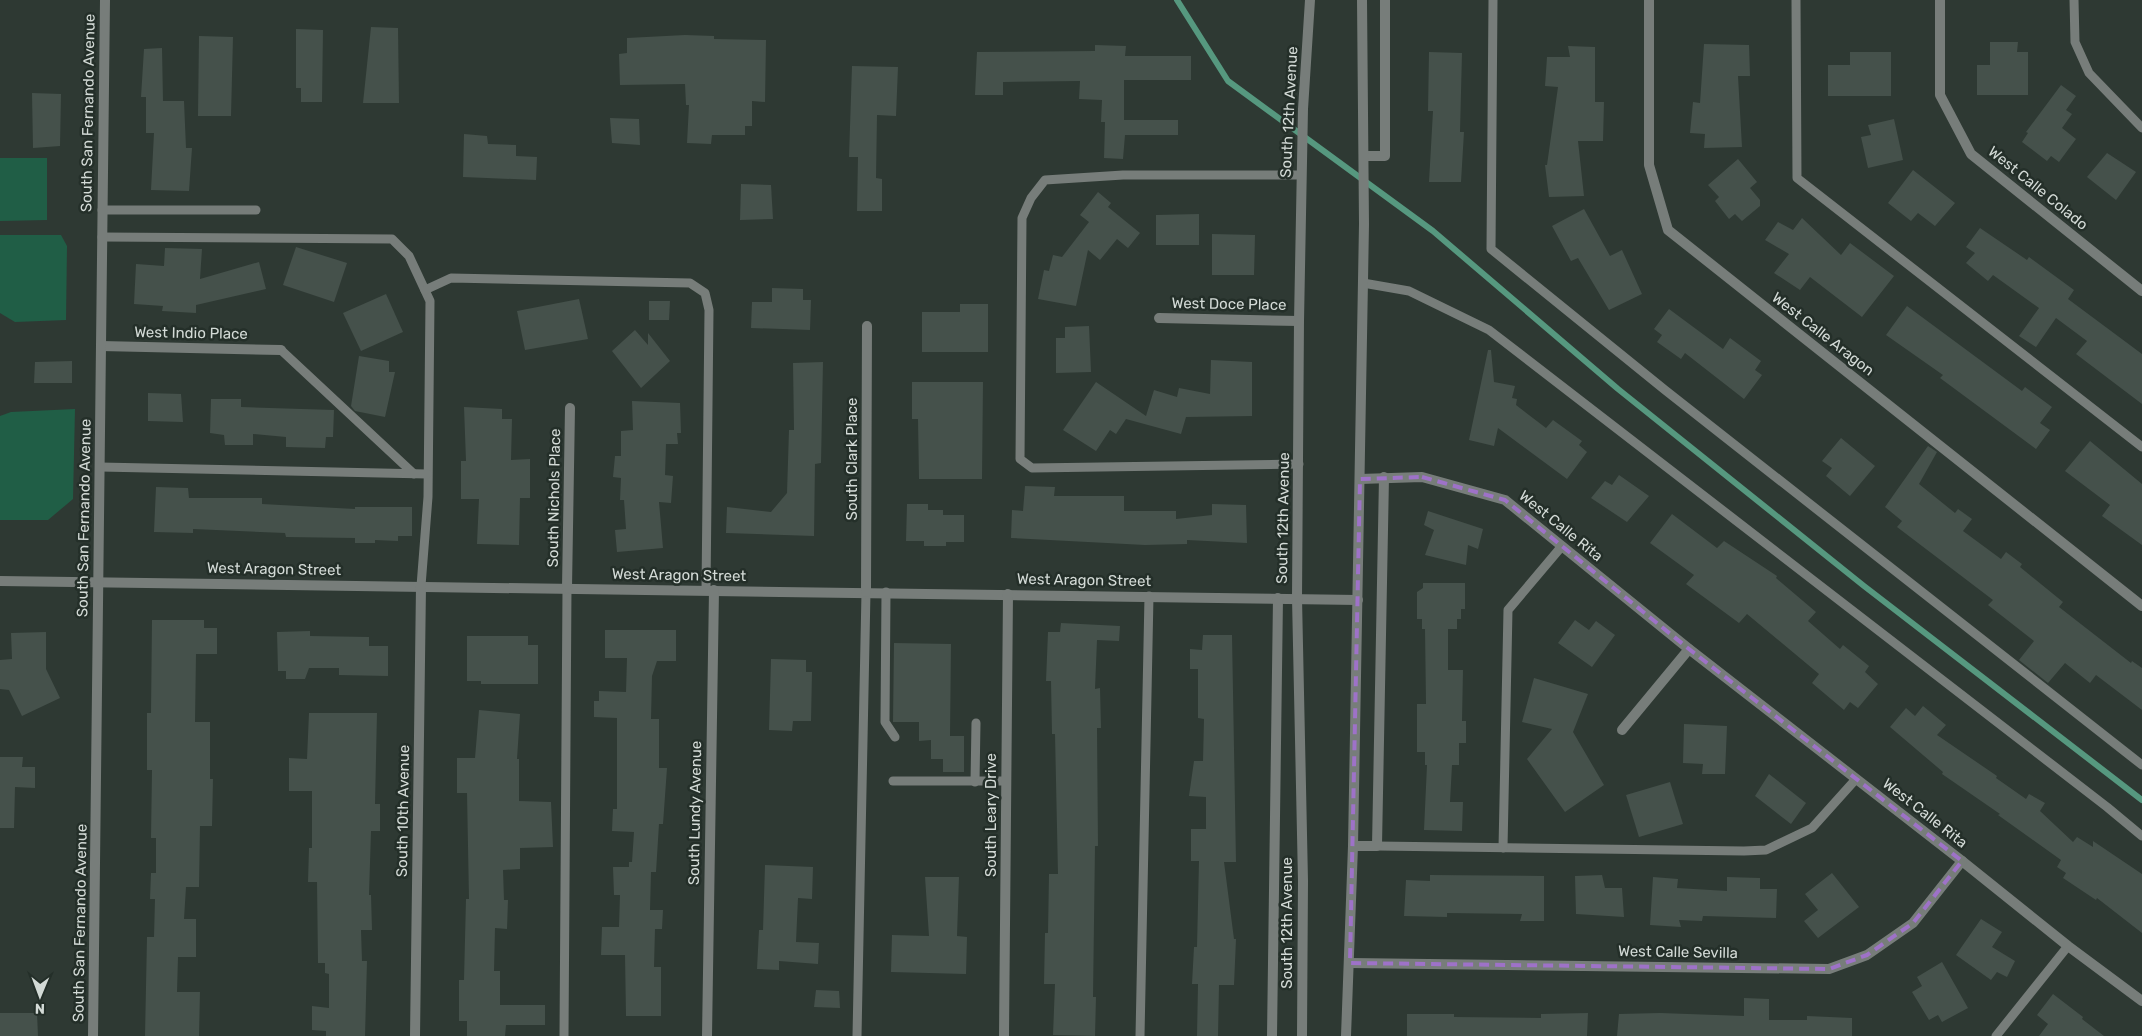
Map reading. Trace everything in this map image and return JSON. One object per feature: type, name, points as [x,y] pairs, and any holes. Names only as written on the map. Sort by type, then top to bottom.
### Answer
[{"type":"street","name":"South San Fernando Avenue","points":[[93,1036],[104,0]]},
{"type":"street","name":"South 12th Avenue","points":[[1302,1036],[1303,881],[1297,598],[1299,320],[1303,109],[1310,0]]},
{"type":"street","points":[[1346,1036],[1354,846],[1364,224],[1362,0]]},
{"type":"street","points":[[1364,158],[1385,156],[1385,0]]},
{"type":"street","name":"West Calle Aragon","points":[[1649,0],[1649,166],[1668,230],[2142,606]]},
{"type":"street","name":"West Calle Colado","points":[[1940,0],[1940,95],[1971,154],[2142,291]]},
{"type":"street","name":"West Doce Place","points":[[1159,318],[1299,320]]},
{"type":"street","name":"South Clark Place","points":[[866,592],[867,326]]},
{"type":"street","name":"West Indio Place","points":[[101,346],[281,350]]},
{"type":"street","name":"South Nichols Place","points":[[567,588],[570,408]]},
{"type":"street","points":[[1354,846],[1377,846],[1384,477]]},
{"type":"street","name":"West Calle Rita","points":[[1360,479],[1384,477],[1422,478],[1506,500],[1689,649],[1962,861],[2068,946],[2142,1001]]},
{"type":"street","name":"West Aragon Street","points":[[0,581],[1358,600]]},
{"type":"street","name":"South 10th Avenue","points":[[415,1036],[421,586]]},
{"type":"street","name":"South Lundy Avenue","points":[[707,1036],[710,590]]},
{"type":"street","name":"South Leary Drive","points":[[1004,1036],[1008,594]]},
{"type":"street","name":"South 12th Avenue","points":[[1272,1036],[1278,598]]},
{"type":"street","points":[[1622,730],[1689,649]]},
{"type":"street","name":"West Calle Sevilla","points":[[1350,963],[1829,969],[1867,955],[1913,923],[1962,861]]},
{"type":"lane","points":[[1493,0],[1491,249],[1680,403],[2142,765]]},
{"type":"lane","points":[[1796,0],[1797,178],[2142,447]]},
{"type":"lane","points":[[2074,0],[2075,42],[2089,73],[2142,128]]},
{"type":"lane","points":[[1299,464],[1032,468],[1020,459],[1022,218],[1031,198],[1045,180],[1123,175],[1301,170]]},
{"type":"lane","points":[[102,210],[256,210]]},
{"type":"lane","points":[[102,237],[392,239],[409,256],[430,301],[428,496],[421,586]]},
{"type":"lane","points":[[425,290],[451,278],[690,283],[705,293],[708,310],[710,590]]},
{"type":"lane","points":[[1363,282],[1409,291],[1488,330],[2108,807],[2142,836]]},
{"type":"lane","points":[[281,350],[414,474]]},
{"type":"lane","points":[[100,467],[427,474]]},
{"type":"lane","points":[[1503,848],[1508,610],[1562,546]]},
{"type":"lane","points":[[564,1036],[567,588]]},
{"type":"lane","points":[[857,1036],[866,592]]},
{"type":"lane","points":[[886,592],[884,722],[894,737]]},
{"type":"lane","points":[[1140,1036],[1149,596]]},
{"type":"lane","points":[[975,782],[976,723]]},
{"type":"lane","points":[[1377,846],[1766,850],[1812,828],[1856,779]]},
{"type":"lane","points":[[894,782],[1006,782]]},
{"type":"lane","points":[[1996,1036],[2068,946]]},
{"type":"highlighted area","points":[[1422,477],[1505,500],[1689,649],[1962,861],[1913,923],[1867,955],[1829,969],[1350,963],[1360,479]]},
{"type":"green space","points":[[0,158],[47,158],[47,220],[0,221]]},
{"type":"green space","points":[[0,235],[61,235],[67,246],[66,320],[15,322],[0,313]]},
{"type":"green space","points":[[75,409],[73,499],[48,520],[0,520],[0,416],[11,412]]},
{"type":"building","points":[[371,27],[398,28],[399,103],[363,103]]},
{"type":"building","points":[[296,29],[323,30],[322,102],[301,102],[301,88],[296,88]]},
{"type":"building","points":[[685,35],[714,36],[714,39],[766,40],[765,102],[752,101],[752,126],[745,126],[745,135],[712,135],[711,144],[687,143],[689,105],[686,105],[685,84],[620,85],[619,54],[627,53],[627,38]]},
{"type":"building","points":[[199,36],[233,37],[231,116],[198,116]]},
{"type":"building","points":[[1990,42],[2018,42],[2017,52],[2028,52],[2028,95],[1977,95],[1977,65],[1990,65]]},
{"type":"building","points":[[1704,44],[1749,45],[1750,76],[1738,76],[1742,147],[1704,148],[1705,134],[1690,133],[1693,102],[1700,103]]},
{"type":"building","points":[[1095,45],[1126,46],[1125,56],[1191,56],[1191,80],[1124,80],[1124,120],[1178,120],[1178,135],[1125,135],[1123,159],[1104,158],[1105,122],[1101,122],[1102,100],[1079,99],[1080,81],[1003,82],[1003,95],[975,95],[977,52],[1095,51]]},
{"type":"building","points":[[1568,46],[1595,47],[1595,102],[1604,102],[1603,141],[1578,141],[1584,196],[1549,197],[1545,165],[1547,165],[1558,87],[1545,86],[1547,57],[1570,57]]},
{"type":"building","points":[[162,48],[163,101],[184,101],[186,148],[192,148],[189,191],[151,190],[154,133],[146,133],[146,97],[141,97],[144,49]]},
{"type":"building","points":[[1429,52],[1462,53],[1460,132],[1464,132],[1461,182],[1429,182],[1433,111],[1428,111]]},
{"type":"building","points":[[1850,52],[1891,52],[1891,96],[1828,96],[1828,65],[1850,65]]},
{"type":"building","points":[[852,66],[898,67],[896,116],[877,115],[876,178],[882,179],[882,211],[857,211],[858,157],[849,157]]},
{"type":"building","points":[[2061,85],[2076,96],[2066,110],[2072,114],[2062,128],[2076,139],[2059,162],[2051,156],[2047,161],[2022,142],[2028,133],[2026,132]]},
{"type":"building","points":[[32,93],[61,94],[60,146],[33,148]]},
{"type":"building","points":[[610,118],[639,119],[640,145],[612,143]]},
{"type":"building","points":[[1894,119],[1903,160],[1868,168],[1861,137],[1871,135],[1868,125]]},
{"type":"building","points":[[464,134],[487,136],[488,144],[516,145],[516,156],[537,157],[536,180],[463,177]]},
{"type":"building","points":[[2107,153],[2136,172],[2116,200],[2087,177]]},
{"type":"building","points":[[1738,159],[1757,182],[1750,188],[1760,200],[1760,206],[1742,221],[1735,214],[1729,219],[1715,201],[1719,197],[1708,185]]},
{"type":"building","points":[[1913,170],[1955,203],[1935,226],[1918,213],[1911,221],[1888,203]]},
{"type":"building","points":[[741,184],[771,185],[773,219],[740,220]]},
{"type":"building","points":[[1098,192],[1111,203],[1108,207],[1140,233],[1128,248],[1117,239],[1100,260],[1088,250],[1076,306],[1038,299],[1044,270],[1049,271],[1053,255],[1062,257],[1089,222],[1080,215]]},
{"type":"building","points":[[1584,209],[1610,256],[1622,250],[1642,294],[1609,310],[1578,258],[1571,261],[1552,226]]},
{"type":"building","points":[[1199,214],[1199,245],[1156,245],[1156,215]]},
{"type":"building","points":[[1802,218],[1841,255],[1850,243],[1894,276],[1862,317],[1810,277],[1800,290],[1774,273],[1789,254],[1765,240],[1778,222],[1793,230]]},
{"type":"building","points":[[1980,228],[2027,260],[2029,257],[2074,290],[2068,299],[2142,354],[2142,404],[2076,354],[2087,341],[2056,318],[2036,347],[2019,336],[2039,308],[1993,275],[1988,281],[1966,263],[1975,253],[1966,247]]},
{"type":"building","points":[[1212,234],[1255,235],[1254,275],[1212,275]]},
{"type":"building","points":[[296,247],[347,263],[334,302],[283,285]]},
{"type":"building","points":[[165,248],[202,249],[200,279],[259,262],[266,289],[196,305],[196,313],[162,311],[163,306],[134,304],[136,264],[164,266]]},
{"type":"building","points":[[772,288],[803,289],[803,300],[811,300],[810,330],[751,328],[752,302],[772,302]]},
{"type":"building","points":[[386,294],[403,332],[361,351],[343,313]]},
{"type":"building","points":[[579,299],[588,339],[525,350],[517,311]]},
{"type":"building","points":[[649,301],[670,301],[669,320],[649,320]]},
{"type":"building","points":[[960,304],[988,304],[988,352],[922,352],[922,312],[960,312]]},
{"type":"building","points":[[1907,306],[2022,391],[2025,387],[2052,407],[2040,423],[2050,430],[2036,449],[1940,378],[1943,375],[1886,335]]},
{"type":"building","points":[[1669,309],[1723,349],[1730,338],[1761,361],[1755,370],[1762,375],[1744,399],[1685,353],[1681,359],[1657,342],[1662,335],[1654,329]]},
{"type":"building","points":[[1089,326],[1091,372],[1056,373],[1056,338],[1065,338],[1065,327]]},
{"type":"building","points":[[635,330],[648,345],[648,333],[670,361],[641,388],[612,351]]},
{"type":"building","points":[[1488,350],[1491,350],[1494,382],[1515,386],[1512,398],[1517,399],[1516,405],[1546,428],[1553,420],[1582,441],[1579,445],[1587,452],[1567,479],[1498,428],[1494,446],[1469,440]]},
{"type":"building","points":[[359,356],[389,361],[389,372],[395,372],[385,417],[355,411],[351,406]]},
{"type":"building","points":[[1211,360],[1252,362],[1252,416],[1186,417],[1181,434],[1126,419],[1116,434],[1110,430],[1096,451],[1063,430],[1096,382],[1146,416],[1154,390],[1177,397],[1179,388],[1210,394]]},
{"type":"building","points":[[72,361],[72,383],[34,383],[35,362]]},
{"type":"building","points":[[823,362],[821,463],[815,464],[814,536],[726,533],[727,507],[771,512],[787,493],[789,430],[794,430],[793,363]]},
{"type":"building","points":[[912,382],[983,382],[982,479],[919,479],[918,419],[912,419]]},
{"type":"building","points":[[148,393],[181,394],[183,422],[148,421]]},
{"type":"building","points":[[211,399],[241,399],[241,407],[334,410],[333,437],[326,437],[325,448],[286,447],[286,437],[253,434],[253,445],[225,445],[224,435],[210,433]]},
{"type":"building","points":[[632,401],[680,403],[681,433],[677,433],[678,444],[666,444],[665,475],[673,476],[671,503],[659,502],[663,548],[617,552],[615,530],[626,529],[624,500],[620,500],[621,478],[613,477],[615,456],[621,456],[621,431],[633,430]]},
{"type":"building","points":[[464,407],[502,409],[502,419],[512,419],[511,460],[530,459],[530,498],[520,498],[519,545],[477,544],[479,499],[461,499],[461,461],[466,461]]},
{"type":"building","points":[[1841,438],[1875,466],[1850,496],[1826,476],[1832,468],[1822,461]]},
{"type":"building","points":[[2090,441],[2142,484],[2142,545],[2102,516],[2110,505],[2065,471]]},
{"type":"building","points":[[1928,446],[1937,452],[1919,484],[1955,513],[1958,509],[1972,519],[1963,531],[2001,559],[2006,552],[2022,564],[2020,567],[2063,602],[2059,607],[2131,663],[2132,661],[2142,668],[2142,710],[2096,675],[2090,683],[2065,663],[2048,683],[2019,660],[2034,641],[1988,605],[1993,600],[1897,527],[1902,521],[1885,507]]},
{"type":"building","points":[[1619,475],[1649,496],[1627,522],[1591,498],[1605,481],[1612,485]]},
{"type":"building","points":[[1025,486],[1055,487],[1054,496],[1124,496],[1124,511],[1176,511],[1176,519],[1212,515],[1212,504],[1246,505],[1247,543],[1187,540],[1187,544],[1145,545],[1011,538],[1012,510],[1023,511]]},
{"type":"building","points":[[156,487],[188,488],[189,498],[262,498],[262,504],[355,509],[355,507],[412,507],[412,536],[398,536],[398,541],[375,540],[375,543],[355,543],[355,538],[286,537],[285,533],[193,529],[193,533],[154,532]]},
{"type":"building","points":[[907,504],[928,504],[928,510],[943,510],[943,515],[964,515],[964,542],[946,542],[946,546],[924,546],[924,541],[906,541]]},
{"type":"building","points":[[1428,511],[1483,529],[1478,549],[1468,545],[1466,565],[1425,555],[1434,530],[1424,525]]},
{"type":"building","points":[[1672,514],[1717,548],[1724,541],[1777,576],[1776,578],[1816,612],[1808,621],[1840,649],[1843,645],[1869,666],[1865,672],[1878,684],[1858,708],[1850,702],[1844,710],[1812,683],[1819,674],[1747,614],[1739,623],[1686,584],[1694,575],[1650,543]]},
{"type":"building","points":[[1423,583],[1465,583],[1465,609],[1461,609],[1461,619],[1457,619],[1457,629],[1448,629],[1448,670],[1463,670],[1462,721],[1466,721],[1466,743],[1459,743],[1459,765],[1452,765],[1450,802],[1463,802],[1462,831],[1424,830],[1427,765],[1425,765],[1425,752],[1417,752],[1417,704],[1426,704],[1425,629],[1422,629],[1422,619],[1417,619],[1417,592],[1423,588]]},
{"type":"building","points":[[152,620],[204,620],[204,628],[217,628],[217,654],[196,654],[195,722],[210,722],[210,779],[213,779],[212,826],[200,826],[199,887],[186,887],[184,919],[196,919],[196,957],[178,957],[177,992],[200,992],[199,1036],[145,1036],[147,937],[154,937],[155,899],[150,899],[151,873],[156,873],[156,838],[151,838],[152,770],[147,770],[147,713],[151,713]]},
{"type":"building","points":[[1575,620],[1589,630],[1596,621],[1615,635],[1592,667],[1558,643]]},
{"type":"building","points":[[1061,623],[1120,626],[1119,641],[1097,640],[1095,689],[1100,688],[1101,728],[1097,728],[1098,846],[1095,846],[1093,997],[1096,997],[1095,1036],[1053,1035],[1055,984],[1044,984],[1045,933],[1048,933],[1049,874],[1058,874],[1055,734],[1052,734],[1051,681],[1046,681],[1048,632],[1060,632]]},
{"type":"building","points":[[605,630],[676,630],[676,661],[657,661],[652,676],[651,719],[659,719],[659,768],[667,768],[663,824],[659,824],[656,872],[651,872],[650,910],[663,910],[662,929],[655,929],[654,967],[661,967],[661,1016],[626,1016],[625,955],[601,955],[602,927],[619,927],[620,895],[614,895],[613,867],[629,867],[629,862],[632,862],[634,832],[612,831],[613,809],[617,809],[617,718],[594,717],[594,701],[599,701],[599,691],[626,692],[627,658],[605,658]]},
{"type":"building","points":[[310,631],[310,636],[369,637],[369,646],[388,646],[388,676],[339,675],[339,668],[309,668],[305,679],[286,679],[286,671],[278,671],[277,632]]},
{"type":"building","points":[[46,632],[46,669],[60,698],[22,716],[9,690],[0,689],[0,660],[12,659],[11,633]]},
{"type":"building","points":[[1203,635],[1232,635],[1236,862],[1224,862],[1234,939],[1236,939],[1234,985],[1219,985],[1218,1036],[1197,1036],[1198,984],[1192,984],[1194,947],[1197,947],[1199,861],[1191,861],[1191,829],[1206,829],[1206,797],[1189,796],[1194,761],[1203,761],[1204,719],[1198,718],[1198,669],[1190,669],[1190,649],[1202,650]]},
{"type":"building","points":[[467,636],[528,636],[528,645],[538,645],[538,684],[481,684],[481,681],[467,681]]},
{"type":"building","points":[[894,643],[951,644],[950,736],[964,736],[964,772],[943,772],[943,759],[931,759],[931,740],[919,741],[919,722],[893,722]]},
{"type":"building","points":[[771,659],[806,660],[806,672],[812,672],[811,721],[793,721],[792,731],[769,730]]},
{"type":"building","points":[[1534,678],[1588,694],[1573,732],[1604,785],[1565,812],[1527,759],[1552,729],[1522,722]]},
{"type":"building","points":[[1923,706],[1946,725],[1937,735],[1997,776],[1996,778],[2026,799],[2029,794],[2045,803],[2040,811],[2073,842],[2077,837],[2093,847],[2093,841],[2142,874],[2142,933],[2097,898],[2096,900],[2063,878],[2066,873],[2057,867],[2061,860],[1998,815],[2000,814],[1942,774],[1943,772],[1890,727],[1906,708],[1915,716]]},
{"type":"building","points":[[479,710],[520,714],[517,759],[519,759],[519,801],[551,802],[553,847],[520,848],[520,869],[503,870],[504,900],[508,900],[507,929],[495,928],[494,971],[500,971],[500,1005],[545,1005],[545,1025],[506,1025],[505,1036],[467,1036],[467,1021],[459,1021],[459,980],[464,980],[466,899],[469,899],[467,793],[457,793],[457,758],[475,758]]},
{"type":"building","points":[[309,713],[377,713],[375,804],[380,804],[380,831],[371,831],[369,895],[371,895],[372,930],[361,930],[362,961],[367,961],[365,1036],[326,1036],[326,1031],[312,1030],[312,1006],[329,1008],[329,974],[325,973],[325,963],[318,963],[317,882],[308,882],[309,848],[312,848],[312,791],[289,791],[289,758],[307,759]]},
{"type":"building","points":[[1684,724],[1727,726],[1725,774],[1702,774],[1703,764],[1683,763]]},
{"type":"building","points":[[0,757],[23,757],[22,767],[35,767],[35,788],[15,787],[14,828],[0,828]]},
{"type":"building","points":[[1769,774],[1806,803],[1791,824],[1755,796]]},
{"type":"building","points":[[1670,782],[1683,824],[1639,837],[1626,795]]},
{"type":"building","points":[[765,865],[813,867],[812,899],[798,898],[796,942],[819,943],[818,964],[779,961],[779,970],[757,969],[759,930],[763,930]]},
{"type":"building","points":[[1832,873],[1859,907],[1818,938],[1804,921],[1818,910],[1805,894]]},
{"type":"building","points":[[1430,875],[1544,876],[1544,921],[1520,921],[1522,914],[1447,913],[1447,917],[1404,916],[1406,880],[1430,881]]},
{"type":"building","points":[[1602,875],[1605,888],[1622,888],[1624,917],[1576,914],[1575,876]]},
{"type":"building","points":[[925,877],[959,877],[957,936],[967,937],[966,974],[891,972],[892,935],[929,936]]},
{"type":"building","points":[[1653,877],[1678,879],[1677,888],[1727,891],[1727,877],[1760,878],[1760,889],[1777,889],[1776,918],[1703,916],[1702,921],[1679,920],[1681,927],[1650,925]]},
{"type":"building","points":[[1981,919],[2002,932],[1992,947],[2015,961],[2007,977],[1997,972],[1991,980],[1956,955]]},
{"type":"building","points":[[1942,962],[1968,1008],[1942,1022],[1938,1015],[1929,1020],[1912,992],[1922,986],[1917,977]]},
{"type":"building","points":[[816,990],[839,991],[840,1008],[814,1007]]},
{"type":"building","points":[[2053,994],[2104,1036],[2039,1036],[2048,1024],[2037,1015]]},
{"type":"building","points":[[1744,998],[1769,999],[1769,1020],[1807,1020],[1807,1016],[1852,1018],[1852,1036],[1617,1036],[1619,1014],[1660,1013],[1744,1016]]},
{"type":"building","points":[[0,1013],[37,1013],[38,1036],[0,1036]]},
{"type":"building","points":[[1588,1013],[1587,1036],[1407,1036],[1407,1014],[1454,1014],[1454,1017],[1541,1018],[1541,1014]]},
{"type":"waterway","points":[[1177,0],[1228,81],[1433,231],[1618,389],[1864,586],[2142,800]]}]
